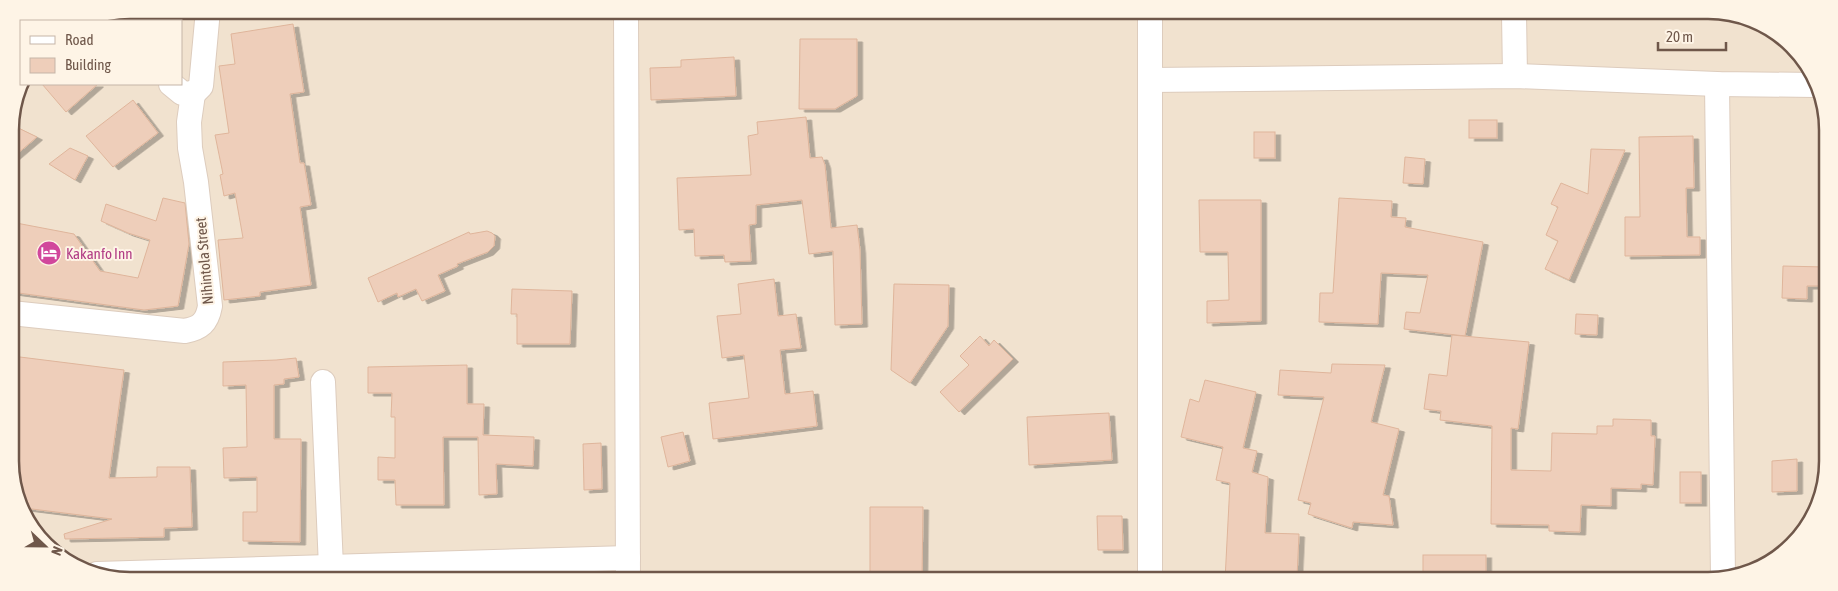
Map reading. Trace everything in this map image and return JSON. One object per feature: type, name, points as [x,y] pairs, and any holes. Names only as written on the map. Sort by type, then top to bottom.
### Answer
[{"type":"street","name":"Nihintola Street","points":[[19,314],[185,331],[198,328],[204,322],[209,313],[210,306],[196,182],[190,148],[190,122],[193,94],[201,86],[207,19]]},
{"type":"street","points":[[164,572],[331,567],[628,568],[626,19]]},
{"type":"street","points":[[1150,19],[1150,572]]},
{"type":"street","points":[[1514,19],[1515,76]]},
{"type":"street","points":[[1151,80],[1515,76],[1717,84],[1810,85]]},
{"type":"street","points":[[1717,84],[1723,571]]},
{"type":"street","points":[[173,85],[182,93],[193,94]]},
{"type":"street","points":[[323,382],[331,567]]},
{"type":"shaded area","points":[[1709,19],[1737,23],[1751,27],[1764,34],[1787,51],[1808,80],[1817,108],[1819,122],[1819,462],[1815,490],[1808,511],[1787,540],[1751,564],[1716,572],[129,572],[101,568],[87,564],[70,554],[70,521],[36,521],[30,511],[21,483],[19,462],[19,122],[21,108],[28,85],[182,85],[182,20],[115,20]]},
{"type":"building","points":[[293,24],[304,92],[290,94],[300,163],[304,163],[311,205],[300,207],[311,285],[260,292],[260,296],[224,300],[218,240],[243,238],[235,193],[224,196],[220,175],[223,174],[215,135],[229,133],[219,66],[235,64],[231,34]]},
{"type":"building","points":[[800,39],[857,39],[857,96],[835,109],[799,109]]},
{"type":"building","points":[[734,57],[736,96],[651,100],[650,68],[681,67],[681,60]]},
{"type":"building","points":[[43,85],[97,85],[66,112]]},
{"type":"building","points":[[133,100],[158,133],[113,167],[86,136]]},
{"type":"building","points":[[806,117],[810,158],[822,157],[825,165],[831,228],[857,225],[860,250],[862,324],[835,325],[833,251],[809,254],[802,200],[756,205],[756,224],[749,225],[751,261],[725,262],[724,255],[695,256],[694,229],[679,230],[677,178],[751,175],[748,136],[758,134],[757,122]]},
{"type":"building","points":[[1469,120],[1497,120],[1497,138],[1469,138]]},
{"type":"building","points":[[19,128],[37,137],[19,152]]},
{"type":"building","points":[[1254,132],[1275,132],[1275,158],[1254,158]]},
{"type":"building","points":[[1693,136],[1694,188],[1686,188],[1687,237],[1700,237],[1700,255],[1625,256],[1625,217],[1640,217],[1639,137]]},
{"type":"building","points":[[70,148],[88,156],[75,180],[49,164]]},
{"type":"building","points":[[1591,149],[1625,150],[1569,280],[1545,269],[1558,241],[1546,235],[1558,207],[1551,204],[1561,183],[1588,194]]},
{"type":"building","points":[[1405,157],[1425,159],[1423,184],[1403,183]]},
{"type":"building","name":"Kakanfo Inn","points":[[163,198],[185,203],[189,244],[178,306],[144,310],[19,293],[19,224],[74,234],[100,271],[138,278],[150,240],[101,221],[106,204],[156,221]]},
{"type":"building","points":[[1339,198],[1392,201],[1391,217],[1406,218],[1405,227],[1483,242],[1465,336],[1404,329],[1406,312],[1420,313],[1428,275],[1381,273],[1378,324],[1319,322],[1320,293],[1333,293]]},
{"type":"building","points":[[1199,200],[1261,200],[1261,321],[1207,323],[1207,301],[1229,300],[1228,252],[1200,252]]},
{"type":"building","points":[[487,231],[495,236],[494,246],[488,252],[457,264],[458,266],[438,275],[445,291],[422,301],[416,289],[398,297],[397,293],[378,302],[368,278],[469,232],[470,234]]},
{"type":"building","points":[[1783,266],[1819,267],[1819,286],[1807,286],[1807,299],[1782,298]]},
{"type":"building","points":[[774,279],[778,316],[796,314],[801,348],[780,350],[785,394],[813,391],[817,426],[713,439],[709,403],[749,398],[744,355],[722,358],[717,316],[741,314],[738,284]]},
{"type":"building","points":[[894,284],[949,285],[948,326],[910,383],[891,370]]},
{"type":"building","points":[[512,289],[572,291],[570,344],[517,344],[517,314],[511,314]]},
{"type":"building","points":[[1576,314],[1598,315],[1597,335],[1575,334]]},
{"type":"building","points":[[1452,335],[1529,342],[1518,429],[1511,428],[1511,470],[1551,471],[1552,433],[1597,434],[1597,426],[1613,426],[1613,419],[1651,420],[1651,436],[1655,436],[1653,485],[1641,484],[1641,489],[1611,488],[1611,506],[1581,505],[1580,532],[1549,531],[1549,525],[1491,524],[1492,426],[1440,420],[1441,411],[1424,409],[1429,374],[1447,376]]},
{"type":"building","points":[[980,336],[989,346],[994,340],[1013,359],[959,412],[940,392],[969,365],[960,356]]},
{"type":"building","points":[[19,357],[124,370],[109,478],[157,477],[157,467],[190,467],[192,527],[164,528],[164,537],[70,539],[70,532],[112,519],[29,509],[21,483],[19,462]]},
{"type":"building","points":[[296,358],[299,377],[284,379],[284,384],[274,385],[274,439],[301,439],[300,542],[243,541],[243,512],[257,512],[257,477],[224,478],[223,448],[247,447],[246,385],[223,386],[223,362]]},
{"type":"building","points":[[1332,364],[1385,365],[1371,422],[1399,429],[1383,495],[1389,496],[1393,525],[1353,522],[1352,528],[1308,514],[1311,503],[1298,500],[1324,397],[1278,395],[1280,370],[1331,373]]},
{"type":"building","points":[[467,365],[467,404],[484,404],[483,435],[534,437],[533,466],[496,464],[497,494],[479,495],[478,437],[443,437],[444,505],[396,505],[395,480],[378,480],[378,457],[395,458],[395,417],[391,417],[392,393],[368,393],[368,367]]},
{"type":"building","points":[[1205,380],[1256,392],[1243,448],[1257,451],[1252,472],[1268,477],[1265,533],[1299,534],[1297,572],[1225,572],[1230,483],[1216,480],[1223,447],[1181,437],[1190,399],[1199,402]]},
{"type":"building","points":[[1109,413],[1112,460],[1029,465],[1027,417]]},
{"type":"building","points":[[683,432],[690,461],[668,467],[661,437]]},
{"type":"building","points":[[601,443],[602,489],[584,490],[583,444]]},
{"type":"building","points":[[1797,459],[1797,491],[1772,492],[1772,461]]},
{"type":"building","points":[[1680,472],[1701,472],[1701,503],[1680,503]]},
{"type":"building","points":[[870,507],[923,507],[922,572],[870,572]]},
{"type":"building","points":[[1097,516],[1122,516],[1123,550],[1098,550]]},
{"type":"building","points":[[1423,555],[1486,555],[1486,572],[1423,572]]},
{"type":"place","name":"Kakanfo Inn","points":[[49,253]]}]
